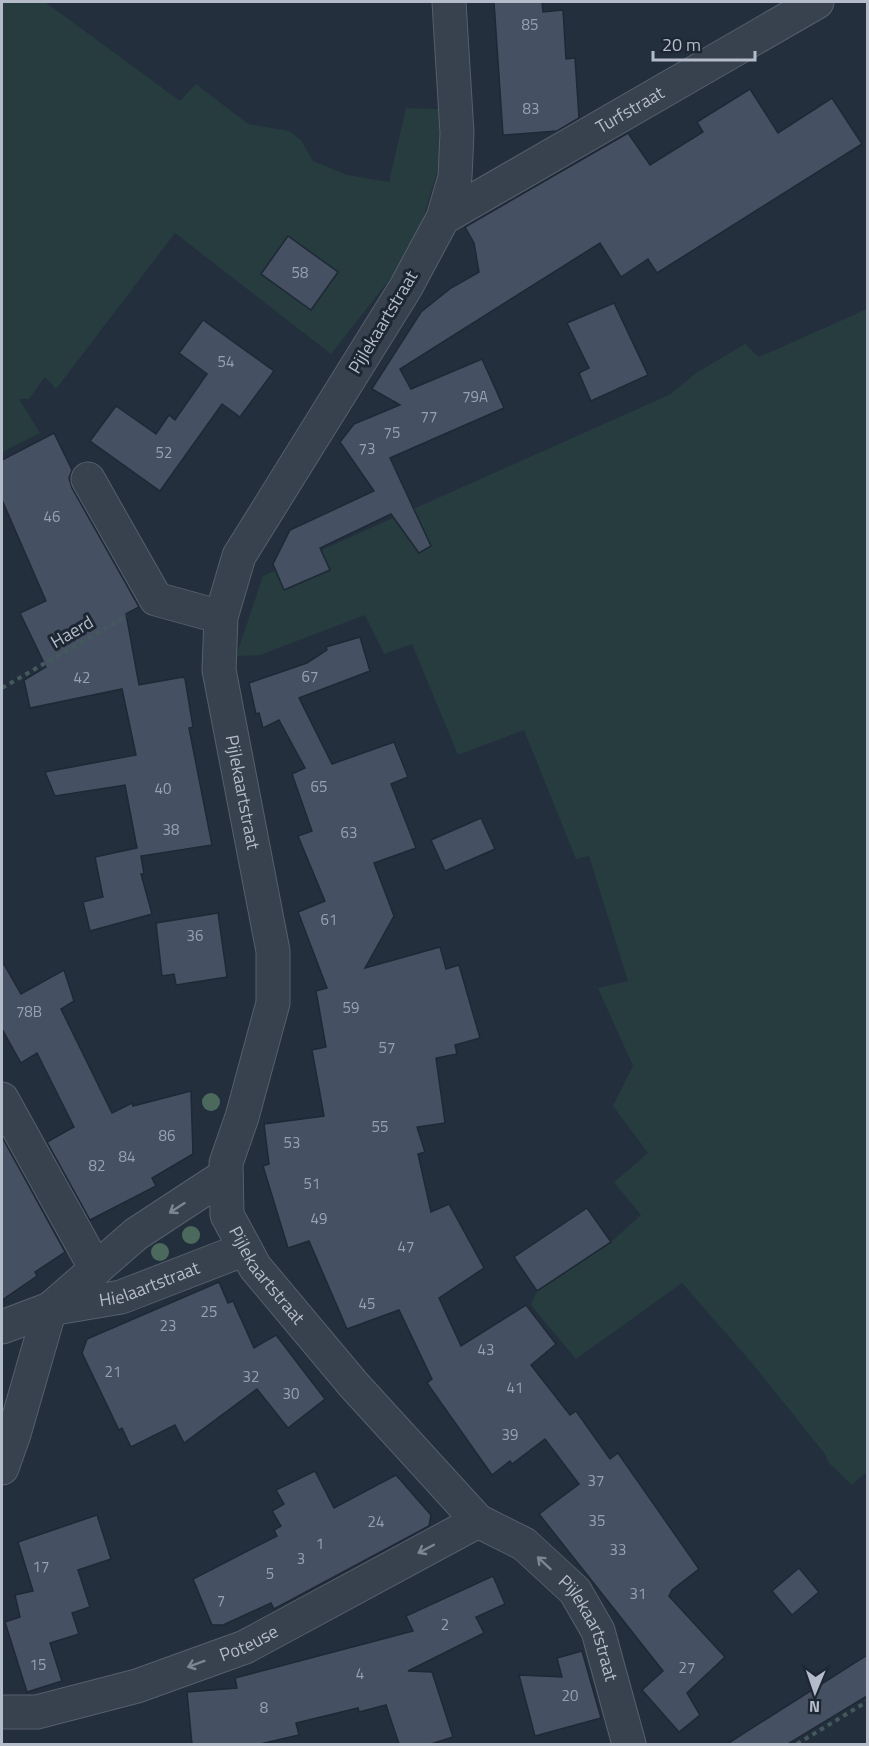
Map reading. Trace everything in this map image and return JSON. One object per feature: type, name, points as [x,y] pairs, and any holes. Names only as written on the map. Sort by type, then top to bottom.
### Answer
[{"type":"street","name":"Pijlekaartstraat","points":[[449,2],[457,133],[455,177],[443,218],[406,287],[239,556],[221,617],[219,670],[273,951],[273,1003],[242,1117],[226,1163],[227,1215],[255,1267],[353,1383],[478,1521],[524,1544],[575,1592],[598,1631],[629,1744]]},
{"type":"street","name":"Turfstraat","points":[[443,218],[817,2]]},
{"type":"street","points":[[88,479],[156,599],[221,617]]},
{"type":"street","name":"Hielaartstraat","points":[[2,1099],[96,1269]]},
{"type":"street","name":"Hielaartstraat","points":[[50,1309],[136,1234],[226,1175]]},
{"type":"street","name":"Hielaartstraat","points":[[2,1327],[50,1309],[121,1297],[245,1249]]},
{"type":"street","points":[[2,1468],[50,1309]]},
{"type":"street","name":"Poteuse","points":[[2,1712],[37,1712],[103,1695],[136,1686],[244,1647],[478,1521]]},
{"type":"path","name":"Haerd","points":[[2,688],[156,599]]},
{"type":"path","points":[[798,1744],[867,1701]]},
{"type":"green space","points":[[2,2],[45,2],[180,101],[196,84],[248,124],[289,131],[301,140],[313,161],[347,175],[389,182],[406,108],[439,109],[444,149],[422,222],[400,266],[331,354],[175,233],[56,389],[45,377],[29,399],[19,399],[40,433],[2,452]]},
{"type":"green space","points":[[867,309],[868,1471],[852,1485],[828,1462],[825,1454],[752,1363],[682,1283],[576,1359],[531,1305],[537,1291],[611,1242],[641,1215],[614,1182],[648,1153],[613,1106],[633,1066],[598,988],[628,981],[589,856],[576,859],[524,730],[458,755],[412,644],[384,654],[365,615],[260,655],[236,656],[263,576],[671,394],[696,373],[745,344],[759,357]]},
{"type":"building","points":[[494,2],[542,2],[543,12],[563,10],[566,59],[575,58],[579,118],[557,131],[503,135]]},
{"type":"building","points":[[750,89],[778,133],[832,98],[862,144],[657,273],[648,259],[621,277],[600,243],[400,369],[411,389],[482,359],[504,408],[390,458],[431,546],[419,553],[391,514],[320,548],[330,570],[284,590],[273,564],[290,530],[374,491],[340,442],[354,424],[400,405],[372,389],[373,387],[421,312],[451,288],[479,272],[474,243],[465,227],[628,133],[650,165],[703,132],[697,122]]},
{"type":"building","points":[[288,236],[338,272],[311,310],[261,274]]},
{"type":"building","points":[[614,303],[648,375],[591,401],[579,373],[589,368],[567,323]]},
{"type":"building","points":[[203,320],[274,371],[240,417],[222,404],[160,491],[90,441],[116,406],[156,434],[169,415],[175,420],[207,374],[179,353]]},
{"type":"building","points":[[54,433],[72,470],[69,478],[72,488],[139,607],[126,614],[139,685],[183,677],[185,679],[193,727],[189,728],[212,845],[141,856],[144,874],[141,874],[152,914],[90,931],[83,902],[103,897],[95,857],[137,848],[125,785],[55,796],[45,772],[136,755],[122,689],[30,708],[24,680],[46,667],[20,613],[46,601],[2,500],[2,460]]},
{"type":"building","points":[[360,637],[370,671],[299,698],[332,764],[394,742],[408,777],[391,784],[416,848],[374,863],[394,916],[365,968],[440,947],[446,969],[459,965],[480,1038],[455,1045],[457,1054],[436,1058],[445,1123],[417,1127],[425,1152],[418,1154],[431,1212],[449,1204],[484,1268],[439,1298],[461,1346],[526,1305],[556,1344],[531,1365],[570,1415],[576,1411],[610,1459],[618,1453],[699,1569],[672,1590],[669,1596],[725,1657],[687,1693],[700,1715],[679,1732],[642,1690],[663,1671],[539,1514],[579,1484],[545,1439],[512,1464],[510,1461],[492,1475],[427,1383],[432,1379],[399,1310],[347,1329],[309,1241],[288,1248],[263,1166],[269,1164],[264,1124],[324,1116],[312,1050],[326,1047],[316,991],[327,988],[298,912],[325,901],[298,836],[312,831],[292,774],[305,768],[279,720],[263,728],[259,713],[256,714],[249,683],[307,663],[327,650],[326,647]]},
{"type":"building","points":[[481,818],[495,849],[445,871],[431,840]]},
{"type":"building","points":[[218,913],[227,977],[176,985],[174,974],[162,976],[156,923]]},
{"type":"building","points":[[2,961],[21,994],[64,970],[74,1001],[61,1009],[112,1113],[132,1103],[133,1106],[191,1091],[193,1154],[152,1178],[156,1186],[90,1220],[47,1142],[74,1127],[37,1053],[21,1063],[2,1029]]},
{"type":"building","points":[[2,1137],[65,1252],[35,1272],[37,1276],[2,1300]]},
{"type":"building","points":[[587,1208],[611,1242],[537,1291],[514,1257]]},
{"type":"building","points":[[219,1282],[228,1303],[233,1301],[254,1348],[276,1335],[325,1399],[288,1428],[257,1389],[184,1443],[175,1425],[131,1447],[122,1428],[119,1430],[82,1353],[87,1339]]},
{"type":"building","points":[[315,1471],[334,1508],[396,1475],[431,1515],[429,1526],[274,1609],[271,1603],[223,1625],[212,1625],[193,1579],[277,1536],[274,1530],[281,1526],[272,1511],[284,1504],[276,1490]]},
{"type":"building","points":[[97,1515],[111,1559],[78,1570],[90,1607],[72,1613],[79,1634],[50,1643],[62,1681],[27,1692],[5,1622],[20,1617],[15,1595],[33,1591],[18,1542]]},
{"type":"building","points":[[799,1568],[819,1592],[792,1615],[772,1591]]},
{"type":"building","points":[[493,1576],[505,1604],[476,1617],[484,1633],[408,1671],[432,1672],[453,1737],[431,1744],[399,1744],[386,1705],[359,1712],[358,1708],[296,1723],[299,1735],[260,1744],[192,1744],[187,1692],[237,1688],[235,1678],[413,1631],[406,1616]]},
{"type":"building","points":[[582,1651],[601,1718],[535,1736],[519,1675],[562,1677],[557,1658]]},
{"type":"building","points":[[867,1655],[867,1696],[788,1744],[727,1744]]}]
